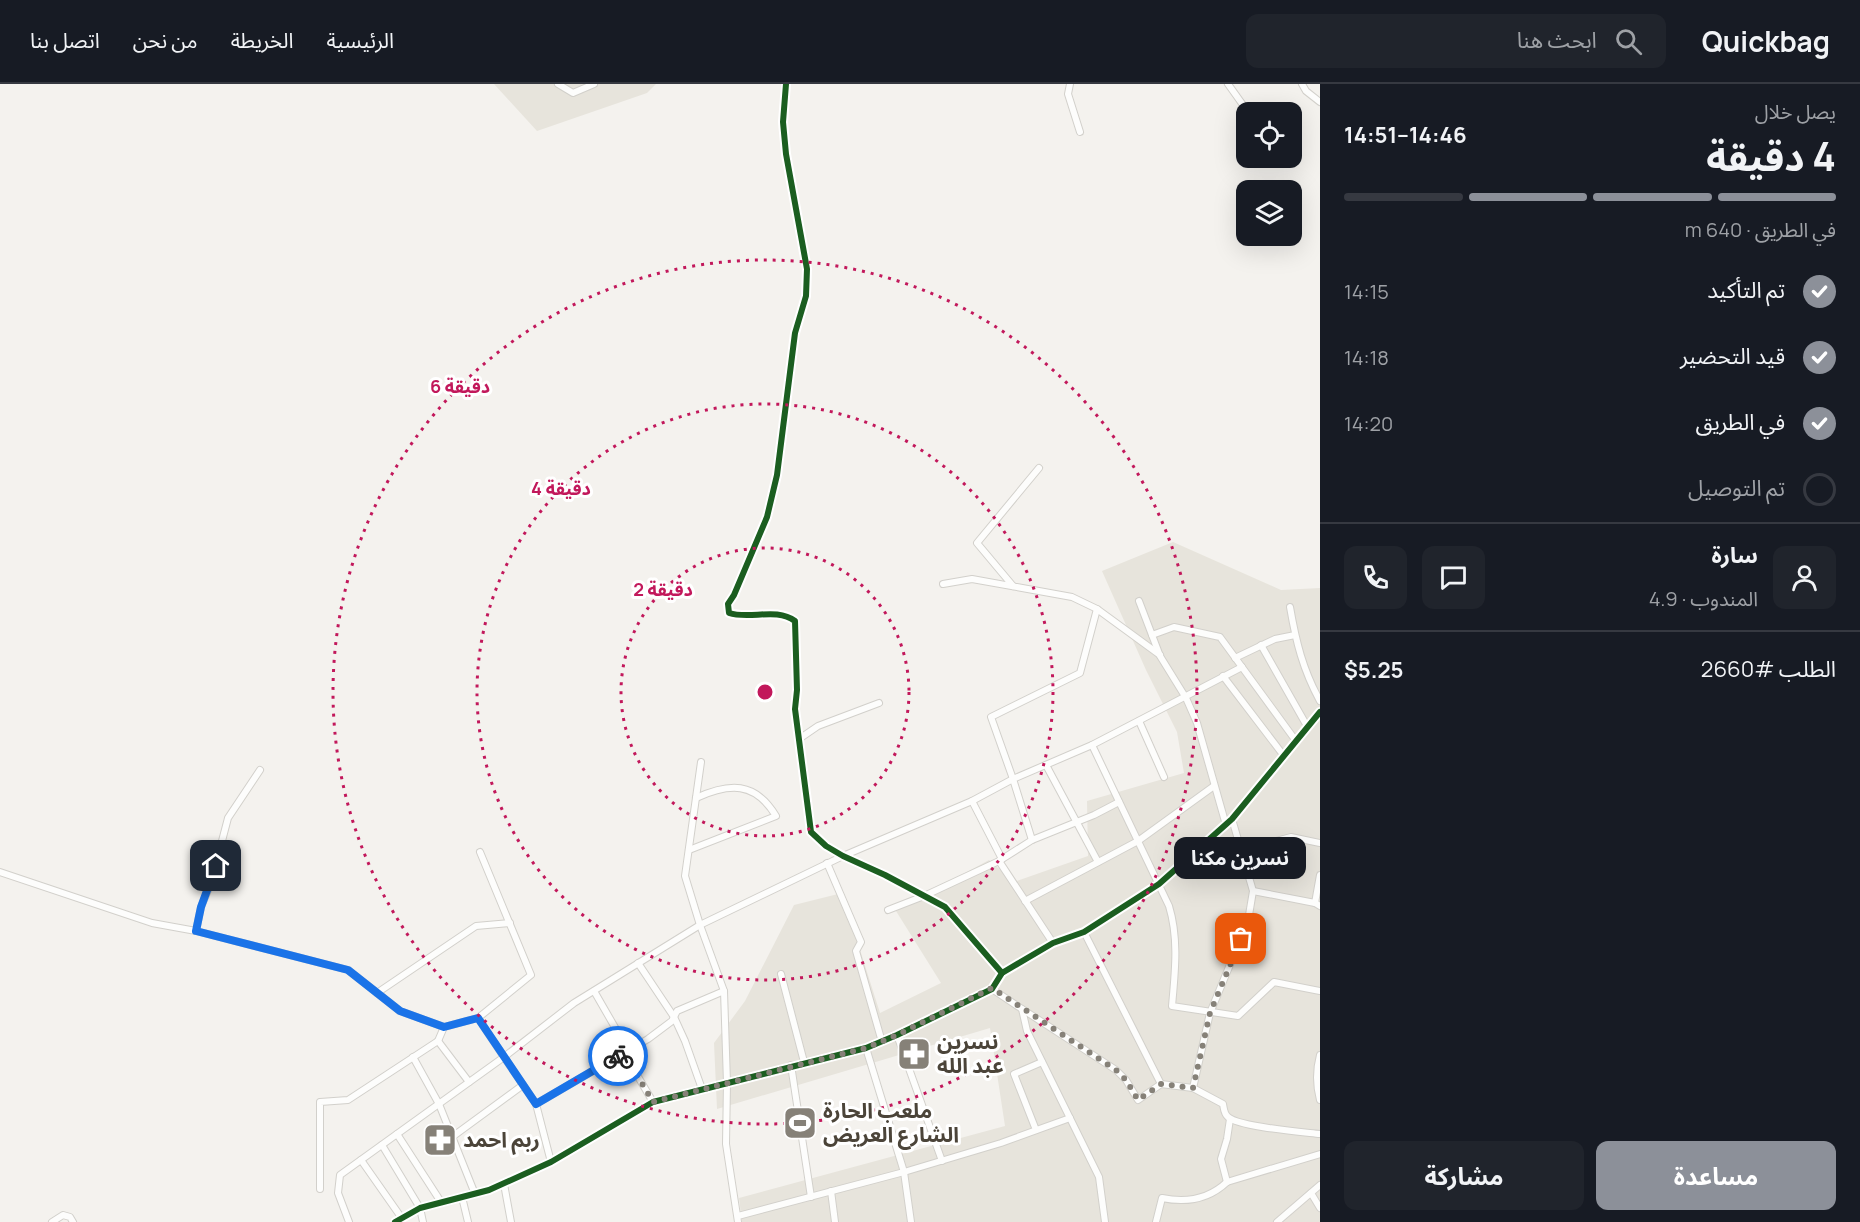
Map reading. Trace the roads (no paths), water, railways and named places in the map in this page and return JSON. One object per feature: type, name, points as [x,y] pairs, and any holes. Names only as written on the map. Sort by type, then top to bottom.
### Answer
[{"type":"street","points":[[558,84],[573,93],[594,84]]},
{"type":"street","points":[[786,84],[783,122],[786,154],[807,269],[806,296],[795,333],[777,475],[767,518],[728,604],[729,613],[738,616],[787,615],[795,621],[797,690],[795,710],[811,832],[826,846],[843,856],[945,907],[1002,973]]},
{"type":"street","points":[[1070,84],[1068,94],[1080,132]]},
{"type":"street","points":[[1228,84],[1241,102]]},
{"type":"street","points":[[1302,84],[1306,91],[1320,102]]},
{"type":"street","points":[[1013,586],[977,543],[1040,468]]},
{"type":"street","points":[[943,584],[972,579],[1072,597],[1097,609],[1160,656]]},
{"type":"street","points":[[1139,601],[1160,656],[1186,698],[1197,723],[1214,786],[1242,850],[1253,891],[1248,921],[1210,1013],[1193,1088]]},
{"type":"street","points":[[1290,607],[1295,635],[1309,680],[1320,701]]},
{"type":"street","points":[[1032,840],[991,717],[1080,673],[1097,609]]},
{"type":"street","points":[[1152,635],[1174,627],[1220,637],[1296,741]]},
{"type":"street","points":[[1235,658],[1275,639],[1295,635]]},
{"type":"street","points":[[1261,645],[1307,726]]},
{"type":"street","points":[[350,1222],[338,1193],[340,1175],[504,1058],[574,1003],[638,963],[700,925],[827,863],[972,801],[1013,779],[1092,745],[1242,667]]},
{"type":"street","points":[[1223,676],[1284,756]]},
{"type":"street","points":[[799,739],[818,726],[879,703]]},
{"type":"street","points":[[395,1222],[420,1208],[504,1184],[551,1162],[653,1102],[791,1065],[866,1048],[992,988],[1002,973],[1053,943],[1084,932],[1160,884],[1229,822],[1320,712]]},
{"type":"street","points":[[1139,721],[1164,777]]},
{"type":"street","points":[[1092,745],[1160,884],[1175,925],[1176,962],[1172,1006],[1238,1016],[1274,982],[1320,991]]},
{"type":"street","points":[[701,762],[685,876],[724,991],[726,1144],[738,1219],[942,1161],[1070,1118]]},
{"type":"street","points":[[1046,765],[1098,862]]},
{"type":"street","points":[[196,931],[228,818],[260,770]]},
{"type":"street","points":[[1025,901],[1138,840],[1214,786]]},
{"type":"street","points":[[689,850],[776,816],[770,805],[758,795],[740,787],[717,789],[696,798]]},
{"type":"street","points":[[972,801],[1000,860],[1053,943]]},
{"type":"street","points":[[888,910],[924,896],[1000,860],[1032,840],[1119,802]]},
{"type":"street","points":[[1242,850],[1291,837],[1320,843]]},
{"type":"street","points":[[0,872],[152,923],[196,931],[348,970],[400,1011],[444,1027],[478,1018],[531,975],[480,852]]},
{"type":"street","points":[[827,863],[861,942],[856,951],[882,1042]]},
{"type":"street","points":[[1253,891],[1317,905],[1320,875]]},
{"type":"street","points":[[377,993],[476,926],[510,923]]},
{"type":"street","points":[[1084,932],[1161,1084]]},
{"type":"street","points":[[638,963],[674,1017],[702,1089]]},
{"type":"street","points":[[781,974],[804,1062]]},
{"type":"street","points":[[992,988],[1116,1070],[1126,1080],[1138,1100],[1161,1084],[1193,1088],[1223,1104],[1225,1114],[1230,1119],[1320,1134]]},
{"type":"street","points":[[594,991],[653,1102]]},
{"type":"street","points":[[536,1104],[672,1021],[677,1011],[724,991]]},
{"type":"street","points":[[1022,1009],[1028,1031],[1042,1062],[1098,1177],[1105,1222]]},
{"type":"street","points":[[478,1018],[536,1104],[551,1162]]},
{"type":"street","points":[[320,1189],[320,1102],[348,1100],[438,1041],[444,1027]]},
{"type":"street","points":[[897,1035],[942,1161]]},
{"type":"street","points":[[438,1041],[469,1082]]},
{"type":"street","points":[[866,1048],[904,1172],[911,1222]]},
{"type":"street","points":[[1320,1055],[1317,1071],[1317,1090],[1320,1100]]},
{"type":"street","points":[[413,1057],[439,1104],[475,1194]]},
{"type":"street","points":[[1036,1130],[1014,1074],[1042,1062]]},
{"type":"street","points":[[791,1065],[811,1197]]},
{"type":"street","points":[[452,1137],[523,1085]]},
{"type":"street","points":[[1227,1182],[1221,1159],[1230,1119]]},
{"type":"street","points":[[397,1134],[441,1202]]},
{"type":"street","points":[[382,1145],[420,1208],[423,1222]]},
{"type":"street","points":[[1156,1222],[1162,1198],[1185,1201],[1204,1198],[1218,1191],[1227,1182],[1320,1154]]},
{"type":"street","points":[[361,1160],[401,1217]]},
{"type":"street","points":[[504,1184],[511,1222]]},
{"type":"street","points":[[1277,1222],[1320,1185]]},
{"type":"street","points":[[831,1191],[835,1222]]},
{"type":"street","points":[[1311,1193],[1320,1208]]},
{"type":"street","points":[[462,1197],[468,1222]]},
{"type":"street","points":[[52,1222],[63,1215],[70,1217],[74,1222]]},
{"type":"place","name":"نسرين مكنا","points":[[1241,939]]},
{"type":"place","name":"نسرين عبد الله","points":[[914,1054]]},
{"type":"place","name":"ملعب الحارة الشارع العريض","points":[[800,1123]]},
{"type":"place","name":"ربم احمد","points":[[440,1140]]}]
